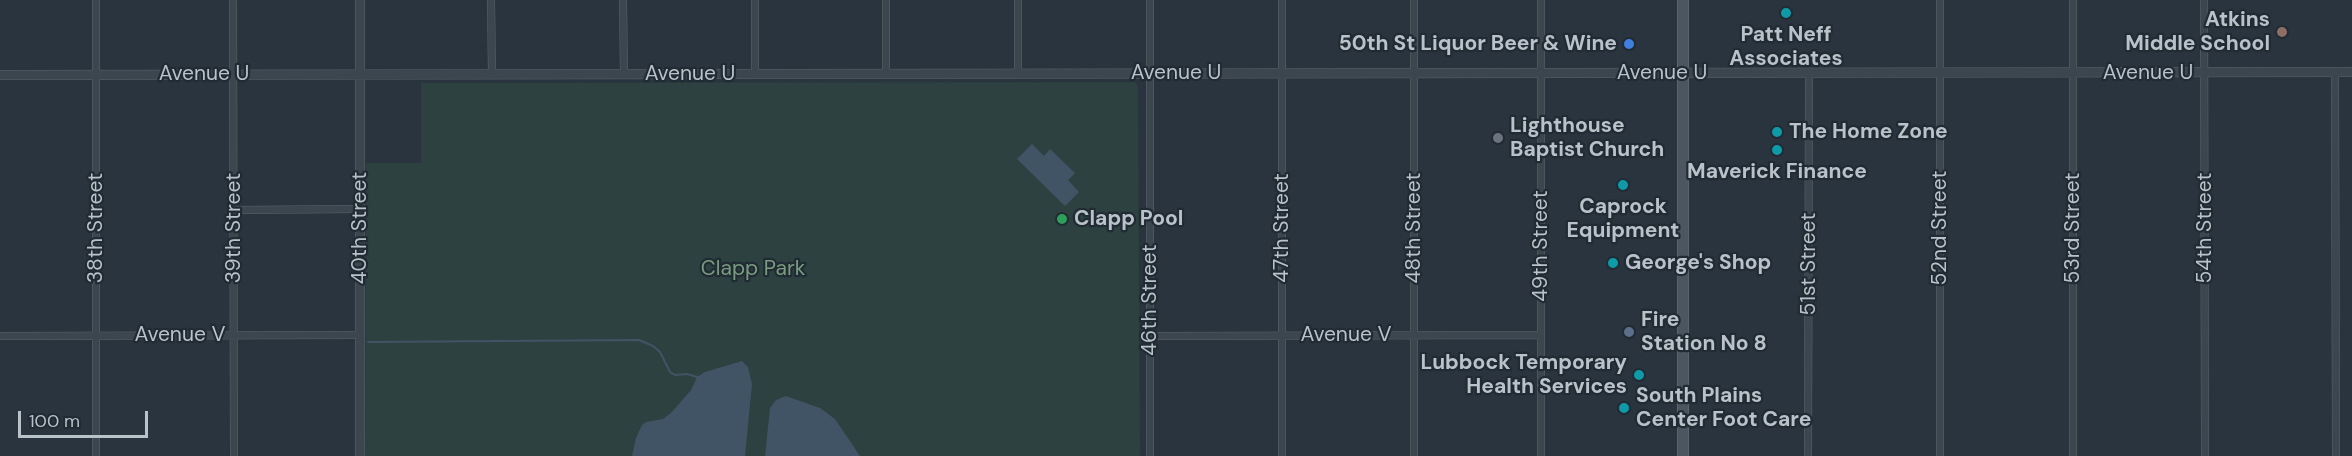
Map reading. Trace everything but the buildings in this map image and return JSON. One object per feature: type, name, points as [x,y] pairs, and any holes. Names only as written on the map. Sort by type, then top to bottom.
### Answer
[{"type":"main road","points":[[1683,0],[1683,456]]},
{"type":"street","name":"38th Street","points":[[96,0],[96,456]]},
{"type":"street","name":"39th Street","points":[[233,0],[234,456]]},
{"type":"street","name":"40th Street","points":[[360,0],[360,456]]},
{"type":"street","points":[[492,0],[492,74]]},
{"type":"street","points":[[623,0],[624,74]]},
{"type":"street","points":[[755,0],[755,74]]},
{"type":"street","points":[[886,0],[886,74]]},
{"type":"street","points":[[1018,0],[1018,74]]},
{"type":"street","name":"46th Street","points":[[1150,0],[1150,456]]},
{"type":"street","name":"47th Street","points":[[1282,0],[1282,456]]},
{"type":"street","name":"48th Street","points":[[1414,0],[1414,456]]},
{"type":"street","name":"49th Street","points":[[1541,0],[1541,456]]},
{"type":"street","name":"52nd Street","points":[[1940,0],[1940,456]]},
{"type":"street","name":"53rd Street","points":[[2073,0],[2073,456]]},
{"type":"street","name":"54th Street","points":[[2204,0],[2205,456]]},
{"type":"street","points":[[2335,72],[2336,456]]},
{"type":"street","name":"Avenue U","points":[[0,75],[2352,72]]},
{"type":"street","name":"51st Street","points":[[1808,456],[1809,73]]},
{"type":"street","points":[[234,210],[360,209]]},
{"type":"street","name":"Avenue V","points":[[0,336],[360,335]]},
{"type":"street","name":"Avenue V","points":[[1150,336],[1541,335]]},
{"type":"green space","name":"Clapp Park","points":[[1135,82],[1138,86],[1140,456],[365,456],[366,163],[421,163],[421,83]]},
{"type":"water","points":[[1032,144],[1044,156],[1050,149],[1075,173],[1068,180],[1079,192],[1065,206],[1017,159]]},
{"type":"water","points":[[742,361],[748,367],[752,384],[745,456],[632,456],[642,425],[663,419],[672,412],[691,390],[697,377],[705,372]]},
{"type":"water","points":[[786,396],[820,408],[835,419],[860,456],[765,456],[770,408],[776,400]]},
{"type":"waterway","points":[[368,342],[639,340],[660,352],[670,372],[675,375],[687,374],[697,377]]},
{"type":"place","name":"Patt Neff Associates","points":[[1786,13]]},
{"type":"place","name":"Atkins Middle School","points":[[2282,32]]},
{"type":"place","name":"50th St Liquor Beer & Wine","points":[[1629,44]]},
{"type":"place","name":"The Home Zone","points":[[1777,132]]},
{"type":"place","name":"Lighthouse Baptist Church","points":[[1498,138]]},
{"type":"place","name":"Maverick Finance","points":[[1777,150]]},
{"type":"place","name":"Caprock Equipment","points":[[1623,185]]},
{"type":"place","name":"Clapp Pool","points":[[1062,219]]},
{"type":"place","name":"George's Shop","points":[[1613,263]]},
{"type":"place","name":"Fire Station No 8","points":[[1629,332]]},
{"type":"place","name":"Lubbock Temporary Health Services","points":[[1639,375]]},
{"type":"place","name":"South Plains Center Foot Care","points":[[1624,408]]}]
